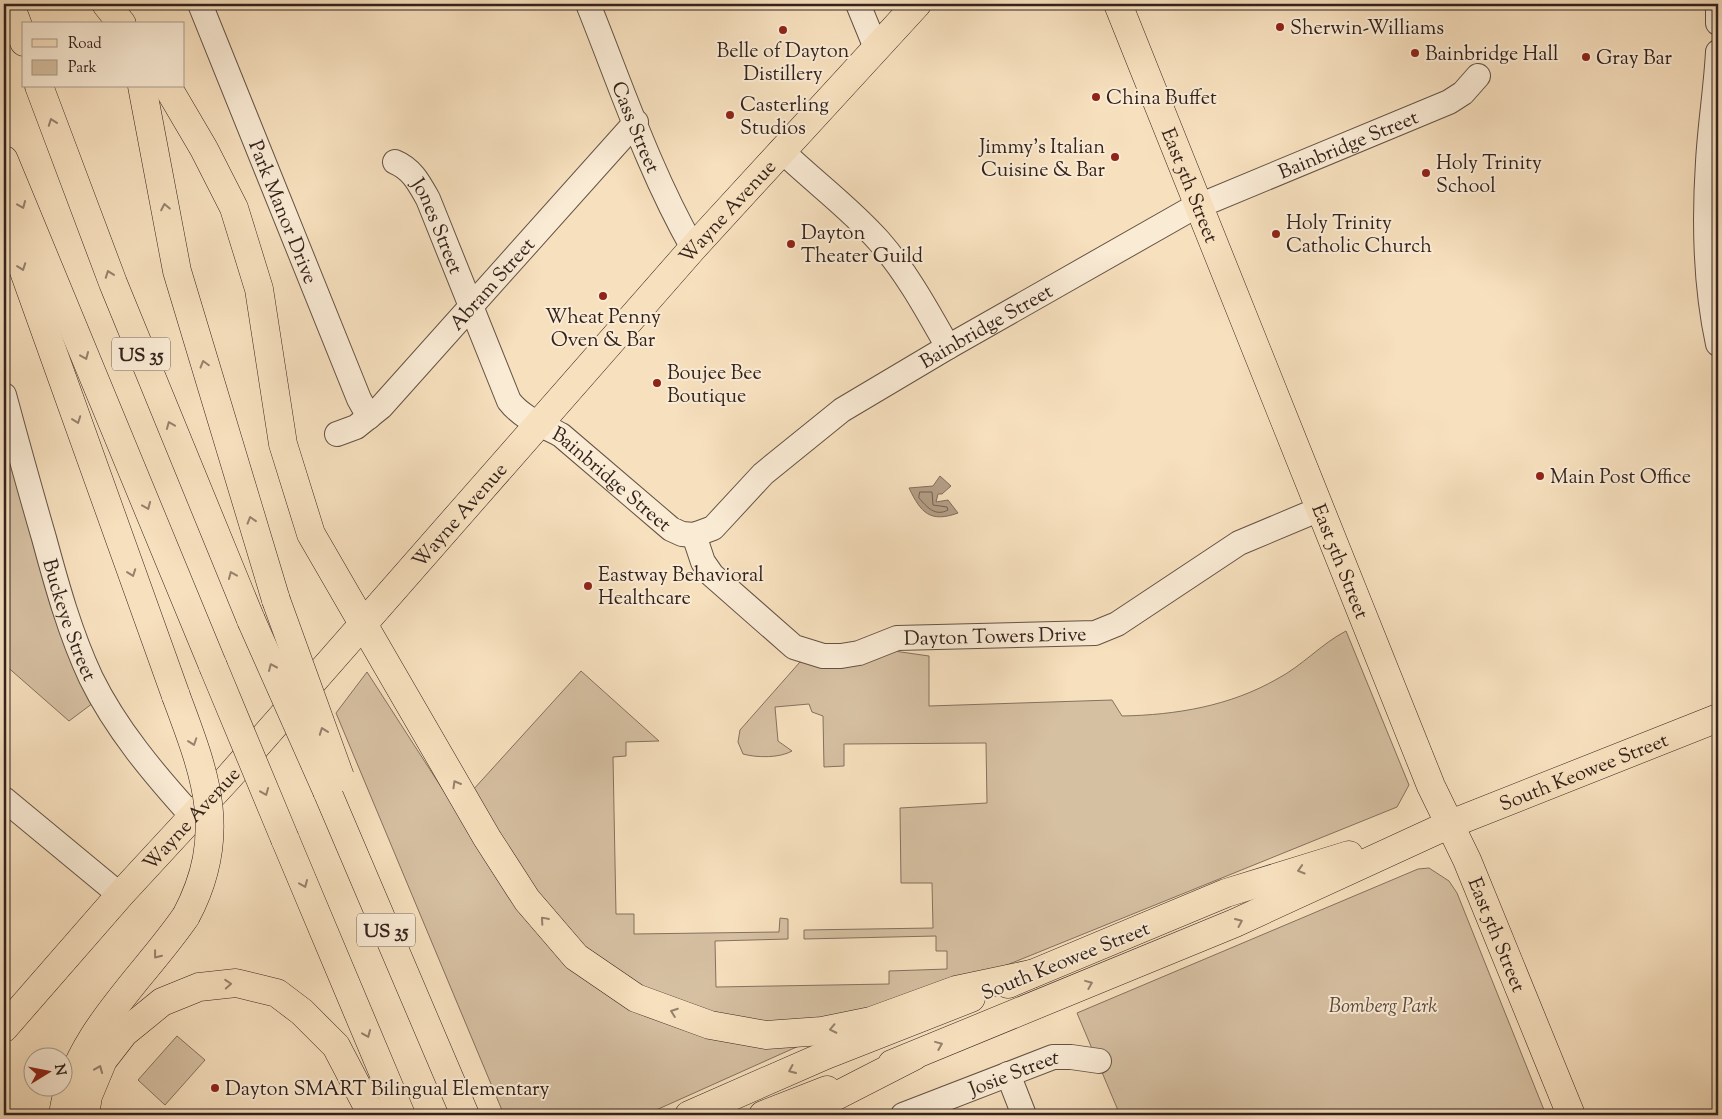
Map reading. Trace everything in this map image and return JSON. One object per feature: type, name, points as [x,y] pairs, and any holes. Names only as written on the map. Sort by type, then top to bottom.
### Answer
[{"type":"main road","points":[[10,4],[22,37]]},
{"type":"main road","points":[[106,4],[120,22]]},
{"type":"main road","points":[[125,4],[130,22]]},
{"type":"main road","name":"Wayne Avenue","points":[[4,1028],[120,895],[229,777],[693,248],[917,4]]},
{"type":"main road","name":"East 5th Street","points":[[1118,4],[1448,825],[1467,860],[1570,1115]]},
{"type":"main road","name":"US 35","points":[[40,88],[120,301],[251,620],[333,784]]},
{"type":"main road","points":[[142,88],[177,271],[333,784],[465,1115]]},
{"type":"main road","points":[[168,88],[204,149],[234,208],[259,289],[283,444],[311,534],[487,838],[526,900],[576,957],[636,998],[710,1025],[766,1035],[822,1032],[871,1021],[956,990],[1031,974]]},
{"type":"main road","name":"US 35","points":[[4,160],[401,1115]]},
{"type":"main road","points":[[4,222],[21,264],[176,696],[202,772],[208,798],[210,823],[210,846],[204,874],[196,897],[186,916],[97,1033],[76,1068],[65,1098],[63,1115]]},
{"type":"main road","name":"South Keowee Street","points":[[763,1115],[914,1056],[1235,923],[1448,825],[1718,718]]},
{"type":"main road","name":"South Keowee Street","points":[[689,1115],[826,1055],[1031,974],[1226,893],[1448,825]]},
{"type":"main road","points":[[85,1115],[88,1096],[103,1060],[124,1033],[162,1002],[199,987],[236,983],[277,993],[302,1012],[336,1046],[372,1115]]},
{"type":"main road","points":[[799,1115],[914,1056]]},
{"type":"street","name":"Park Manor Drive","points":[[200,4],[359,400],[370,417]]},
{"type":"street","name":"Cass Street","points":[[588,4],[675,216],[693,248]]},
{"type":"street","points":[[858,4],[876,48]]},
{"type":"street","points":[[1718,4],[1718,23]]},
{"type":"street","points":[[1718,52],[1716,99],[1708,161],[1706,213],[1713,266],[1718,344]]},
{"type":"street","name":"Bainbridge Street","points":[[539,425],[561,435],[671,529],[682,534],[694,535],[713,528],[763,474],[835,415],[948,347],[1198,205],[1449,102],[1463,93],[1478,76]]},
{"type":"street","name":"Abram Street","points":[[337,434],[356,427],[370,417],[636,122]]},
{"type":"street","points":[[781,150],[883,246],[923,303],[948,347]]},
{"type":"street","name":"Jones Street","points":[[395,162],[404,166],[416,178],[428,199],[508,401],[516,410],[539,425]]},
{"type":"street","name":"Buckeye Street","points":[[4,395],[59,594],[76,644],[88,671],[111,714],[150,769],[192,816]]},
{"type":"street","name":"Dayton Towers Drive","points":[[694,535],[703,562],[712,575],[794,647],[824,656],[842,656],[859,653],[897,638],[1095,633],[1117,624],[1239,543],[1320,509]]},
{"type":"street","points":[[4,801],[120,895]]},
{"type":"street","name":"Josie Street","points":[[903,1115],[1053,1058],[1072,1057],[1099,1061]]},
{"type":"street","points":[[1008,1074],[1024,1115]]},
{"type":"green space","points":[[4,395],[101,697],[69,721],[4,664]]},
{"type":"green space","points":[[1346,631],[1409,785],[1397,807],[997,969],[872,1013],[755,1024],[700,1012],[637,985],[574,939],[529,881],[472,791],[581,671],[659,741],[626,742],[626,756],[613,757],[616,914],[634,914],[634,934],[779,932],[780,918],[788,919],[788,939],[715,941],[716,987],[889,984],[889,971],[947,969],[947,951],[936,951],[936,936],[804,939],[804,930],[933,928],[932,883],[901,883],[900,808],[987,803],[986,743],[844,744],[844,766],[824,767],[823,716],[812,712],[809,704],[775,707],[778,741],[792,751],[768,757],[743,754],[738,742],[740,730],[800,662],[812,664],[894,651],[929,656],[929,706],[1112,700],[1122,716],[1162,714],[1222,702],[1259,688],[1286,674],[1328,642]]},
{"type":"green space","points":[[367,672],[507,889],[596,982],[801,1045],[645,1115],[504,1115],[336,713]]},
{"type":"green space","name":"Bomberg Park","points":[[1429,868],[1449,881],[1457,893],[1546,1115],[1120,1115],[1077,1013],[1418,869]]},
{"type":"green space","points":[[177,1036],[205,1060],[165,1105],[138,1080]]},
{"type":"water","points":[[940,476],[951,486],[942,494],[938,494],[936,502],[948,500],[958,513],[940,517],[927,514],[922,510],[909,488],[933,486]]},
{"type":"place","name":"Sherwin-Williams","points":[[1280,27]]},
{"type":"place","name":"Belle of Dayton Distillery","points":[[783,30]]},
{"type":"place","name":"Bainbridge Hall","points":[[1415,53]]},
{"type":"place","name":"Gray Bar","points":[[1586,57]]},
{"type":"place","name":"China Buffet","points":[[1096,97]]},
{"type":"place","name":"Casterling Studios","points":[[730,115]]},
{"type":"place","name":"Jimmy’s Italian Cuisine & Bar","points":[[1115,157]]},
{"type":"place","name":"Holy Trinity School","points":[[1426,173]]},
{"type":"place","name":"Holy Trinity Catholic Church","points":[[1276,234]]},
{"type":"place","name":"Dayton Theater Guild","points":[[791,244]]},
{"type":"place","name":"Wheat Penny Oven & Bar","points":[[603,296]]},
{"type":"place","name":"Boujee Bee Boutique","points":[[657,383]]},
{"type":"place","name":"Main Post Office","points":[[1540,476]]},
{"type":"place","name":"Eastway Behavioral Healthcare","points":[[588,586]]},
{"type":"place","name":"Dayton SMART Bilingual Elementary","points":[[215,1088]]}]
